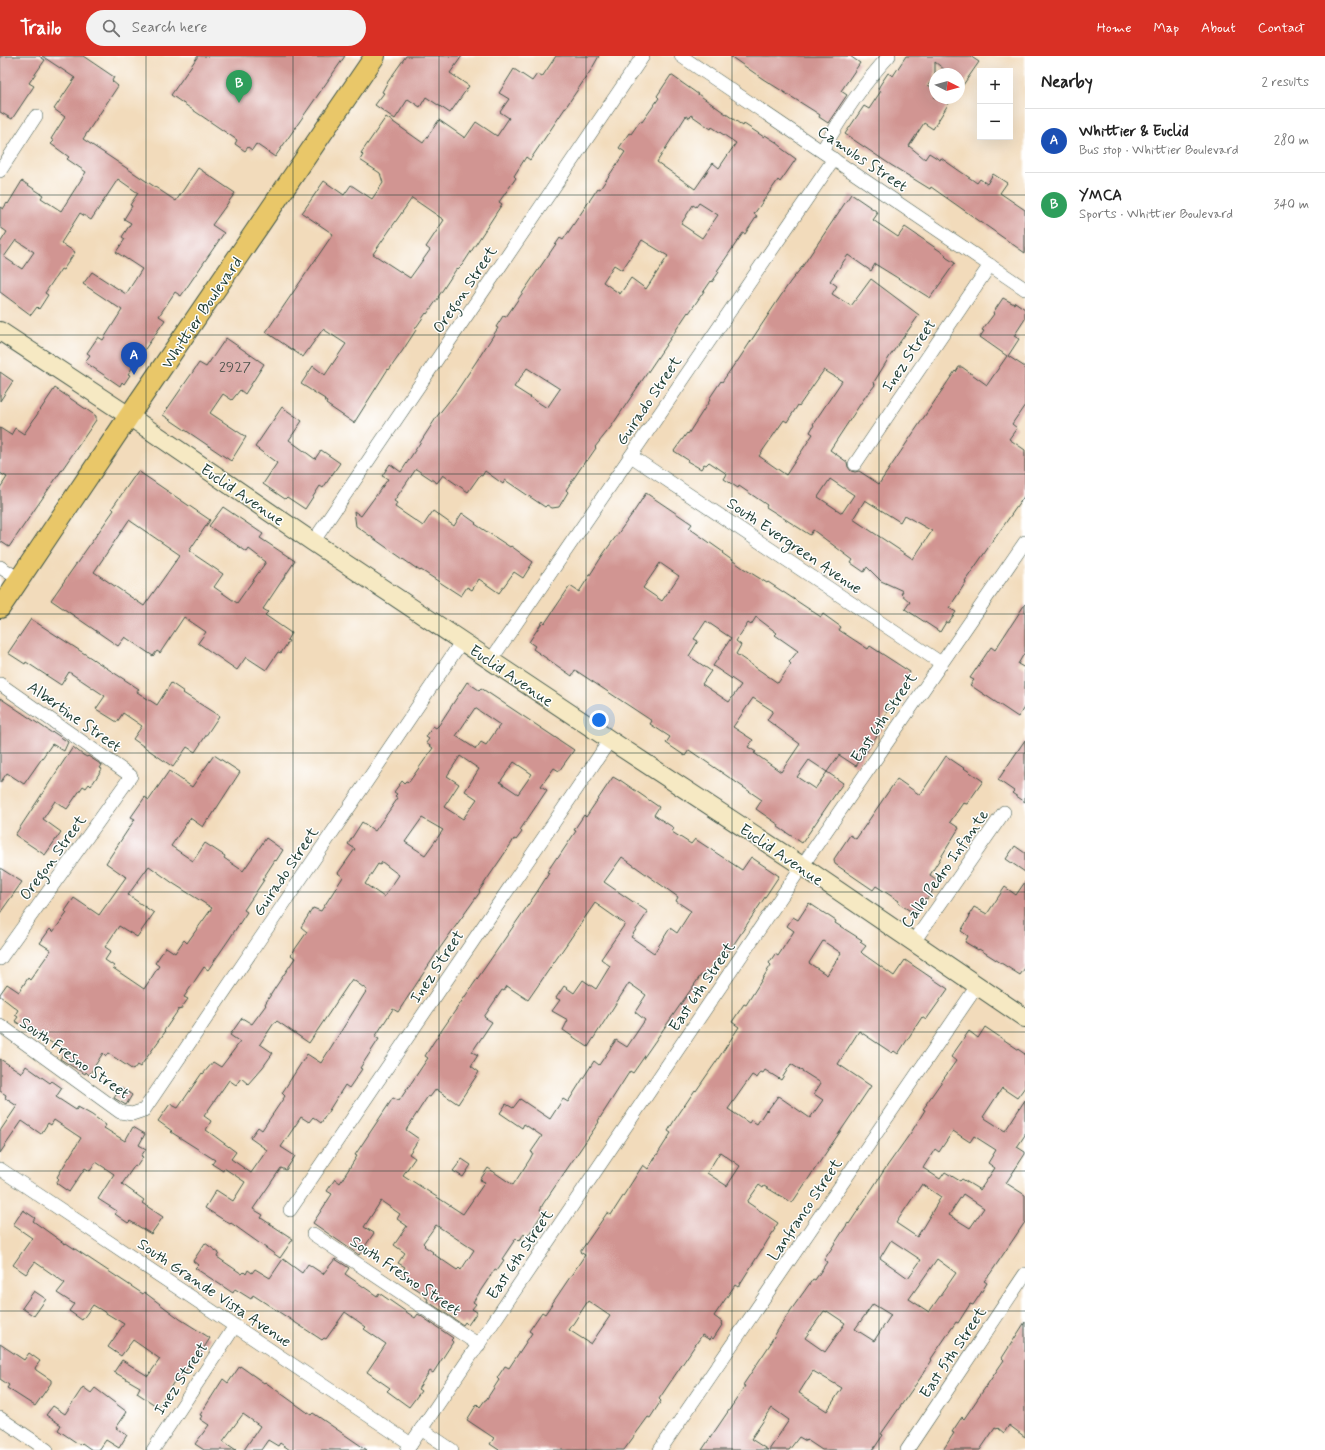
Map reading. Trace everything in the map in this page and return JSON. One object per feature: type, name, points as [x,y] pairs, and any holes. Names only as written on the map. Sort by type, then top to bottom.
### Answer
[{"type":"main road","name":"Whittier Boulevard","points":[[0,608],[18,579],[129,416],[376,56]]},
{"type":"street","name":"Oregon Street","points":[[313,542],[643,56]]},
{"type":"street","name":"Camulos Street","points":[[681,56],[1025,289]]},
{"type":"street","points":[[822,151],[870,76],[889,56]]},
{"type":"street","points":[[0,171],[36,116]]},
{"type":"street","name":"Guirado Street","points":[[491,660],[834,159]]},
{"type":"street","name":"Inez Street","points":[[855,464],[990,265]]},
{"type":"street","name":"Euclid Avenue","points":[[0,330],[313,542],[802,866],[977,986],[1024,1014]]},
{"type":"street","name":"South Evergreen Avenue","points":[[631,456],[941,663]]},
{"type":"street","name":"East 6th Street","points":[[409,1447],[802,866],[1025,542]]},
{"type":"street","points":[[0,567],[18,579]]},
{"type":"street","name":"Guirado Street","points":[[132,1114],[144,1110],[462,641]]},
{"type":"street","name":"Albertine Street","points":[[0,684],[131,776]]},
{"type":"street","name":"Inez Street","points":[[290,1210],[610,740]]},
{"type":"street","name":"Oregon Street","points":[[0,959],[131,776]]},
{"type":"street","name":"Calle Pedro Infante","points":[[913,943],[1004,812]]},
{"type":"street","name":"Lanfranco Street","points":[[660,1450],[977,986]]},
{"type":"street","name":"South Fresno Street","points":[[0,1025],[120,1112],[132,1114]]},
{"type":"street","name":"South Grande Vista Avenue","points":[[0,1169],[235,1326],[409,1447]]},
{"type":"street","name":"South Fresno Street","points":[[314,1234],[479,1345]]},
{"type":"street","name":"East 5th Street","points":[[907,1450],[1025,1274]]},
{"type":"street","name":"Inez Street","points":[[153,1450],[235,1326]]},
{"type":"street","points":[[0,1418],[48,1450]]},
{"type":"street","points":[[421,1429],[452,1450]]},
{"type":"building","points":[[0,56],[39,56],[45,60],[29,83],[34,86],[12,119],[0,112]]},
{"type":"building","points":[[42,56],[83,56],[114,77],[112,81],[118,86],[83,139],[176,201],[198,168],[235,193],[212,225],[224,233],[181,296],[175,292],[159,316],[165,320],[128,374],[130,375],[124,384],[122,382],[120,386],[85,362],[90,355],[87,353],[98,337],[103,340],[122,310],[83,284],[92,272],[126,294],[142,269],[116,252],[125,239],[122,237],[131,223],[124,219],[132,206],[130,205],[138,193],[118,179],[91,220],[80,213],[61,243],[75,252],[63,270],[61,269],[45,293],[48,295],[39,309],[37,307],[31,315],[0,292],[0,243],[7,232],[0,227],[0,207],[3,209],[7,203],[8,204],[22,181],[43,195],[41,198],[61,211],[86,172],[67,159],[69,157],[51,144],[54,141],[51,139],[65,117],[54,109],[75,78]],"holes":[[[16,240],[34,252],[22,269],[4,257]]]},
{"type":"building","points":[[198,56],[345,56],[275,157],[256,144],[252,150],[248,147],[245,151],[235,144],[237,140],[171,95]]},
{"type":"building","points":[[406,56],[462,56],[450,73],[469,86],[450,113],[426,97],[420,107],[408,99],[395,119],[375,105],[384,93],[382,92],[387,83]]},
{"type":"building","points":[[556,56],[599,56],[530,160],[526,157],[514,176],[516,178],[499,202],[502,204],[463,264],[458,269],[457,268],[439,297],[415,329],[416,330],[389,370],[388,369],[354,423],[326,404],[327,402],[324,400],[325,399],[301,384],[313,366],[325,375],[346,344],[323,329],[303,357],[266,332],[333,234],[302,213],[324,181],[344,195],[351,185],[372,199],[383,183],[380,173],[360,160],[363,155],[361,153],[386,117],[423,143],[439,120],[465,138],[476,122],[497,136],[509,118],[500,112],[509,99],[499,93],[514,69],[532,81],[537,74],[542,77]],"holes":[[[412,198],[444,220],[426,247],[430,250],[410,278],[373,254]]]},
{"type":"building","points":[[730,56],[850,56],[860,63],[841,91],[847,95],[828,123],[819,117],[820,115]]},
{"type":"building","points":[[906,56],[970,56],[979,62],[965,82],[965,68],[942,68],[935,62],[935,68],[929,68],[929,104],[948,104],[933,129],[924,123],[909,146],[925,159],[929,153],[940,160],[941,158],[977,183],[980,179],[987,184],[993,174],[1007,183],[1000,193],[1025,210],[1025,253],[931,187],[930,189],[891,165],[845,134],[864,106],[869,109],[881,91],[878,89],[888,73],[893,76]]},
{"type":"building","points":[[671,75],[743,126],[744,124],[764,137],[765,135],[776,142],[782,147],[781,148],[796,159],[780,182],[778,180],[754,214],[757,216],[745,234],[743,233],[717,271],[719,272],[689,313],[688,312],[611,427],[595,447],[596,448],[587,461],[586,460],[566,490],[568,492],[559,507],[552,508],[547,505],[545,507],[505,480],[503,484],[485,471],[482,476],[480,475],[468,492],[443,475],[437,483],[416,469],[394,501],[397,503],[395,507],[423,526],[433,511],[454,526],[462,513],[476,523],[475,524],[510,547],[511,546],[533,562],[523,578],[514,572],[499,593],[479,579],[472,590],[467,587],[461,596],[421,570],[420,571],[356,526],[354,511],[361,516],[388,479],[382,476],[390,464],[401,472],[438,415],[456,392],[480,356],[498,328],[496,327],[503,316],[506,317],[560,238],[563,240],[598,188],[600,189],[625,152],[619,148],[629,133],[631,134],[640,121],[642,122],[659,98],[657,96]],"holes":[[[691,115],[711,129],[712,127],[736,143],[719,168],[713,163],[695,189],[657,162],[686,116],[690,118]],[[699,203],[718,215],[702,238],[681,224],[693,205],[696,207]],[[642,240],[668,256],[646,289],[631,278],[620,294],[603,282],[614,265],[622,270]],[[527,368],[560,389],[547,408],[514,387]]]},
{"type":"building","points":[[851,194],[878,213],[873,220],[898,237],[905,227],[946,255],[945,256],[947,258],[955,263],[930,298],[875,264],[871,271],[848,255],[830,281],[837,286],[832,294],[851,306],[871,279],[919,315],[890,356],[874,382],[875,385],[867,394],[830,450],[847,462],[851,471],[859,471],[879,484],[959,367],[962,367],[987,385],[1007,356],[980,337],[984,331],[982,330],[994,314],[993,313],[1003,298],[1014,304],[1015,302],[1025,309],[1025,319],[1014,336],[1019,339],[1008,356],[1025,367],[1025,405],[1012,424],[1017,428],[1009,439],[1025,450],[1025,495],[965,581],[966,582],[949,608],[956,612],[948,623],[946,622],[940,632],[905,609],[910,602],[901,594],[903,591],[881,581],[867,567],[864,572],[851,563],[853,560],[813,530],[810,535],[766,507],[767,505],[739,486],[738,488],[724,479],[727,474],[709,462],[706,465],[704,464],[701,469],[674,451],[687,433],[688,434],[721,381],[722,382],[737,362],[790,282],[802,267]],"holes":[[[824,370],[842,381],[813,424],[814,425],[810,432],[813,434],[786,475],[759,456],[784,420],[787,422]],[[830,479],[854,495],[842,513],[818,497]],[[865,500],[900,522],[904,515],[932,531],[913,559],[853,519]]]},
{"type":"building","points":[[226,338],[264,364],[245,394],[240,390],[232,400],[223,394],[210,413],[246,437],[231,461],[163,415],[199,363],[206,367]]},
{"type":"building","points":[[0,372],[13,381],[0,401]]},
{"type":"building","points":[[55,388],[96,416],[96,420],[9,547],[0,541],[0,488],[7,477],[0,473],[0,428],[11,435],[15,428],[24,434]]},
{"type":"building","points":[[282,407],[302,421],[289,440],[315,459],[321,450],[340,463],[323,488],[320,486],[305,509],[287,497],[285,499],[263,484],[277,463],[255,447]]},
{"type":"building","points":[[138,471],[210,520],[189,551],[223,574],[214,587],[237,603],[266,562],[249,549],[247,552],[209,526],[223,507],[263,534],[260,538],[295,561],[263,609],[268,612],[265,615],[291,633],[287,640],[289,641],[281,653],[278,652],[266,670],[246,657],[237,670],[198,643],[206,632],[184,617],[160,653],[157,651],[153,656],[125,637],[118,646],[51,600],[114,510],[112,508]],"holes":[[[129,520],[180,555],[144,606],[94,572]]]},
{"type":"building","points":[[646,493],[692,524],[689,528],[743,568],[767,583],[768,582],[821,617],[823,614],[841,627],[839,630],[868,649],[870,646],[910,672],[904,683],[906,684],[885,711],[887,713],[881,721],[885,724],[856,766],[839,755],[827,772],[843,783],[802,843],[778,827],[779,825],[756,809],[762,800],[689,750],[685,756],[666,743],[670,737],[650,724],[652,721],[575,670],[572,676],[533,649],[535,646],[529,642],[543,621],[545,623],[570,586],[579,592],[604,553]],"holes":[[[660,563],[679,576],[662,601],[643,588]],[[756,617],[777,633],[775,635],[798,651],[789,662],[791,664],[778,683],[736,654],[741,645],[736,641],[748,623],[751,625]],[[706,621],[731,638],[713,666],[741,685],[729,702],[702,684],[711,671],[689,656],[698,641],[694,639]],[[753,698],[773,711],[767,720],[800,744],[781,772],[754,753],[756,752],[748,747],[753,740],[733,727]],[[809,760],[827,772],[815,789],[797,777]]]},
{"type":"building","points":[[1025,604],[1025,652],[1018,664],[1025,668],[1025,706],[1018,717],[970,685],[974,680],[970,678],[991,647],[995,650]]},
{"type":"building","points":[[31,619],[139,689],[137,692],[157,705],[171,683],[184,692],[183,693],[219,716],[195,752],[187,747],[173,767],[133,739],[142,726],[123,713],[117,722],[96,709],[105,696],[69,672],[61,685],[26,662],[25,664],[8,653]]},
{"type":"building","points":[[467,682],[479,690],[481,688],[574,750],[559,771],[554,768],[541,786],[547,790],[520,830],[522,832],[516,840],[514,839],[479,891],[480,892],[440,948],[398,1012],[393,1009],[375,1037],[379,1039],[349,1088],[345,1085],[321,1123],[313,1117],[309,1122],[301,1117],[281,1147],[295,1156],[286,1170],[281,1168],[253,1209],[263,1215],[261,1218],[293,1239],[280,1258],[231,1223],[230,1224],[205,1208],[216,1190],[233,1201],[245,1182],[224,1168],[223,1171],[212,1164],[215,1160],[171,1132],[172,1131],[158,1121],[170,1104],[178,1108],[202,1073],[203,1074],[213,1062],[221,1067],[240,1042],[230,1035],[242,1018],[252,1024],[266,1005],[265,1004],[295,958],[291,955],[307,932],[301,927],[313,908],[321,911],[343,877],[338,873],[355,849],[348,844],[362,822],[375,831],[398,798],[395,796],[397,794],[394,792],[402,781],[404,783],[406,781],[409,782],[433,748],[426,743],[429,739],[426,737],[433,726],[436,728]],"holes":[[[475,708],[500,725],[486,745],[481,742],[476,749],[456,736]],[[460,756],[479,769],[465,791],[477,799],[463,819],[444,807],[459,784],[447,776]],[[514,762],[532,774],[518,794],[500,782]],[[422,818],[443,830],[425,855],[405,842]],[[382,862],[399,875],[384,897],[365,884],[378,864],[380,865]],[[352,979],[367,990],[321,1063],[307,1054],[282,1093],[285,1096],[262,1130],[258,1127],[250,1138],[267,1150],[251,1173],[231,1159],[236,1152],[206,1130],[211,1121],[204,1116],[229,1080],[236,1085],[241,1078],[248,1084],[263,1067],[273,1053],[260,1044],[274,1023],[277,1021],[309,1043]]]},
{"type":"building","points":[[0,698],[68,742],[64,751],[52,744],[24,784],[7,773],[0,783]]},
{"type":"building","points":[[1025,740],[1025,802],[1012,793],[1014,791],[998,780]]},
{"type":"building","points":[[73,747],[83,755],[88,756],[102,765],[100,768],[102,769],[91,786],[89,784],[86,788],[83,786],[67,809],[55,801],[43,819],[61,832],[45,855],[15,835]]},
{"type":"building","points":[[214,755],[240,772],[203,827],[190,818],[171,846],[193,861],[205,843],[225,856],[224,858],[243,871],[266,838],[283,850],[262,880],[264,880],[244,910],[247,912],[230,938],[208,970],[204,967],[184,997],[188,999],[180,1010],[179,1009],[164,1031],[165,1032],[140,1067],[137,1065],[133,1070],[108,1053],[106,1056],[103,1053],[89,1075],[86,1072],[85,1074],[60,1059],[65,1051],[44,1038],[42,1040],[15,1021],[18,1017],[15,1015],[18,1010],[0,996],[0,994],[7,984],[19,992],[28,978],[30,980],[51,950],[40,943],[50,929],[53,932],[67,913],[65,911],[74,898],[99,915],[126,877],[106,863],[135,819],[131,817],[145,797],[149,800],[169,771],[192,787]],"holes":[[[149,866],[212,908],[187,943],[184,940],[175,953],[166,947],[155,963],[159,966],[144,989],[113,968],[114,966],[105,960],[111,951],[105,947],[119,926],[137,937],[154,913],[128,895]]]},
{"type":"building","points":[[946,756],[983,781],[967,804],[963,803],[950,822],[959,828],[930,875],[939,881],[927,899],[925,898],[915,914],[898,903],[899,901],[876,886],[873,890],[835,864],[834,859],[850,835],[856,839],[897,779],[920,795]]},
{"type":"building","points":[[613,777],[620,780],[659,807],[654,815],[674,828],[672,832],[691,844],[695,839],[742,870],[751,857],[779,876],[728,953],[723,950],[705,977],[701,975],[633,1073],[630,1071],[598,1121],[599,1122],[543,1204],[540,1210],[543,1212],[533,1228],[527,1237],[524,1234],[519,1241],[516,1238],[502,1259],[504,1260],[497,1270],[495,1269],[473,1302],[476,1304],[472,1309],[477,1312],[468,1325],[465,1322],[463,1325],[427,1301],[428,1299],[425,1297],[426,1295],[412,1286],[413,1284],[400,1275],[405,1267],[398,1263],[405,1253],[394,1245],[407,1226],[397,1219],[400,1214],[381,1201],[364,1227],[374,1233],[359,1255],[313,1223],[332,1194],[327,1191],[335,1179],[340,1183],[357,1156],[355,1155],[393,1098],[399,1101],[428,1058],[425,1056],[433,1043],[537,892],[549,873],[547,872],[576,831],[574,830],[584,815],[586,817]],"holes":[[[622,857],[678,897],[676,901],[691,911],[677,933],[670,928],[654,953],[631,937],[648,912],[604,882]],[[595,903],[625,924],[601,959],[610,966],[596,989],[583,980],[574,993],[564,986],[556,998],[560,1000],[552,1011],[568,1020],[563,1030],[588,1047],[629,983],[646,995],[635,1012],[645,1020],[627,1047],[616,1040],[599,1065],[594,1061],[568,1102],[563,1099],[550,1119],[520,1099],[513,1108],[506,1104],[500,1113],[522,1128],[524,1124],[542,1136],[531,1152],[533,1153],[530,1159],[513,1185],[488,1168],[480,1180],[485,1182],[463,1214],[403,1175],[415,1158],[409,1154],[419,1139],[406,1130],[428,1096],[430,1097],[436,1089],[458,1104],[479,1072],[471,1066],[478,1055],[472,1052],[492,1022],[484,1017],[502,990],[504,991],[507,986],[528,1000]],[[436,1225],[474,1250],[461,1270],[459,1268],[457,1270],[432,1253],[433,1252],[424,1246],[425,1245],[423,1243]]]},
{"type":"building","points":[[1015,846],[1025,853],[1025,872],[1006,859]]},
{"type":"building","points":[[0,868],[22,882],[0,913]]},
{"type":"building","points":[[1025,882],[1025,968],[1020,975],[979,949],[978,950],[965,942],[968,936],[961,931],[974,907],[987,914],[1005,887],[1016,895]]},
{"type":"building","points":[[809,903],[836,921],[835,923],[862,940],[860,942],[866,946],[861,952],[894,976],[905,960],[948,989],[926,1020],[922,1017],[898,1054],[894,1051],[892,1053],[859,1031],[838,1064],[871,1086],[792,1203],[764,1186],[763,1188],[759,1185],[747,1202],[778,1223],[738,1287],[735,1285],[714,1316],[722,1322],[722,1325],[713,1339],[711,1337],[710,1340],[702,1335],[659,1399],[661,1401],[650,1418],[648,1417],[624,1450],[499,1450],[490,1444],[494,1438],[467,1420],[477,1404],[480,1407],[486,1400],[499,1380],[497,1378],[505,1366],[509,1368],[532,1333],[529,1331],[542,1312],[545,1314],[585,1255],[580,1252],[607,1213],[611,1215],[643,1165],[648,1169],[671,1133],[668,1131],[674,1121],[739,1027],[732,1022],[744,1004],[746,1005],[771,965],[769,963],[775,954],[778,956],[794,931],[787,926],[793,917],[798,920]],"holes":[[[823,941],[841,953],[827,975],[809,963]],[[791,1064],[821,1083],[814,1094],[823,1100],[810,1118],[778,1096],[757,1124],[751,1120],[749,1123],[728,1109],[752,1075],[757,1078],[761,1072],[763,1073],[765,1070],[781,1080]],[[720,1152],[740,1166],[727,1186],[707,1173]],[[588,1301],[610,1316],[591,1344],[569,1330]]]},
{"type":"building","points":[[985,1027],[1025,1054],[1025,1087],[1017,1098],[1002,1088],[983,1117],[1005,1131],[1025,1100],[1025,1135],[1017,1147],[1025,1152],[1025,1154],[1006,1183],[1025,1195],[1025,1222],[984,1281],[987,1283],[973,1305],[970,1304],[958,1323],[956,1322],[931,1359],[932,1360],[921,1377],[881,1434],[883,1435],[873,1450],[822,1450],[807,1440],[806,1441],[799,1437],[789,1450],[769,1450],[789,1420],[772,1408],[751,1439],[768,1450],[702,1450],[742,1391],[745,1386],[743,1385],[771,1343],[786,1317],[813,1279],[815,1280],[827,1262],[824,1260],[848,1223],[849,1224],[912,1131],[925,1110],[923,1109],[926,1104],[956,1061],[951,1057],[969,1031],[978,1038]],"holes":[[[953,1131],[970,1142],[974,1136],[996,1150],[988,1163],[995,1168],[980,1190],[962,1179],[960,1181],[945,1172],[940,1179],[923,1168],[935,1149],[939,1152]],[[922,1184],[941,1197],[917,1237],[896,1223]],[[963,1194],[984,1208],[970,1228],[949,1215]],[[891,1240],[921,1260],[908,1278],[880,1258]],[[937,1259],[956,1273],[929,1312],[909,1299]],[[873,1304],[891,1315],[874,1341],[855,1329]],[[824,1311],[827,1311],[845,1323],[825,1352],[805,1338]],[[813,1371],[842,1388],[827,1411],[799,1393]]]},
{"type":"building","points":[[0,1059],[22,1073],[26,1066],[50,1083],[52,1081],[62,1088],[56,1097],[76,1110],[78,1107],[92,1115],[106,1125],[104,1128],[125,1141],[133,1127],[145,1134],[139,1145],[146,1149],[141,1156],[143,1157],[137,1166],[135,1165],[122,1184],[144,1200],[142,1203],[163,1217],[151,1234],[130,1221],[128,1223],[115,1214],[117,1211],[98,1199],[114,1174],[96,1162],[90,1171],[85,1168],[69,1192],[56,1183],[59,1179],[57,1177],[81,1138],[54,1120],[51,1125],[48,1123],[41,1134],[22,1121],[0,1153],[0,1131],[17,1106],[5,1098],[6,1095],[0,1091]]},
{"type":"building","points":[[121,1087],[132,1095],[126,1105],[114,1098]]},
{"type":"building","points":[[462,1159],[471,1165],[463,1177],[453,1171]]},
{"type":"building","points":[[23,1210],[35,1218],[33,1221],[65,1244],[66,1243],[143,1294],[144,1292],[180,1319],[210,1338],[195,1362],[193,1360],[180,1379],[177,1377],[158,1407],[137,1393],[140,1387],[114,1372],[122,1360],[148,1376],[160,1359],[133,1340],[121,1356],[108,1347],[124,1324],[93,1305],[82,1320],[69,1311],[74,1304],[57,1293],[65,1283],[35,1262],[26,1274],[13,1265],[32,1238],[13,1225]]},
{"type":"building","points":[[205,1243],[219,1253],[217,1257],[242,1274],[244,1272],[246,1274],[248,1270],[252,1273],[255,1269],[270,1278],[283,1259],[302,1273],[308,1264],[323,1274],[335,1259],[349,1268],[345,1274],[377,1296],[379,1293],[415,1318],[418,1314],[453,1338],[451,1340],[453,1342],[433,1373],[430,1371],[418,1389],[421,1391],[409,1407],[387,1391],[390,1388],[367,1372],[386,1344],[364,1329],[366,1327],[345,1312],[326,1339],[324,1338],[322,1340],[253,1295],[251,1299],[235,1289],[233,1293],[195,1268],[198,1265],[193,1261]]},
{"type":"building","points":[[34,1291],[46,1299],[34,1316],[22,1308]]},
{"type":"building","points":[[1025,1322],[1025,1437],[1009,1425],[1004,1433],[998,1428],[995,1428],[980,1450],[943,1450],[962,1417],[964,1419],[1004,1360],[1002,1358]]},
{"type":"building","points":[[0,1344],[24,1360],[29,1353],[40,1361],[35,1368],[36,1370],[51,1380],[51,1383],[35,1406],[7,1388],[9,1385],[0,1379]]},
{"type":"building","points":[[240,1366],[311,1415],[313,1413],[367,1450],[290,1450],[280,1443],[278,1446],[268,1440],[261,1450],[244,1450],[260,1426],[243,1414],[223,1441],[236,1450],[204,1450],[195,1444],[209,1425],[200,1419],[202,1416],[200,1415],[223,1379],[228,1383]]},
{"type":"building","points":[[83,1387],[91,1393],[95,1388],[127,1412],[116,1428],[127,1435],[119,1448],[106,1440],[99,1450],[92,1450],[82,1443],[80,1445],[58,1430],[61,1425],[46,1415],[53,1406],[65,1414]]},
{"type":"place","name":"YMCA","points":[[239,103]]},
{"type":"place","name":"Whittier & Euclid","points":[[134,375]]}]
